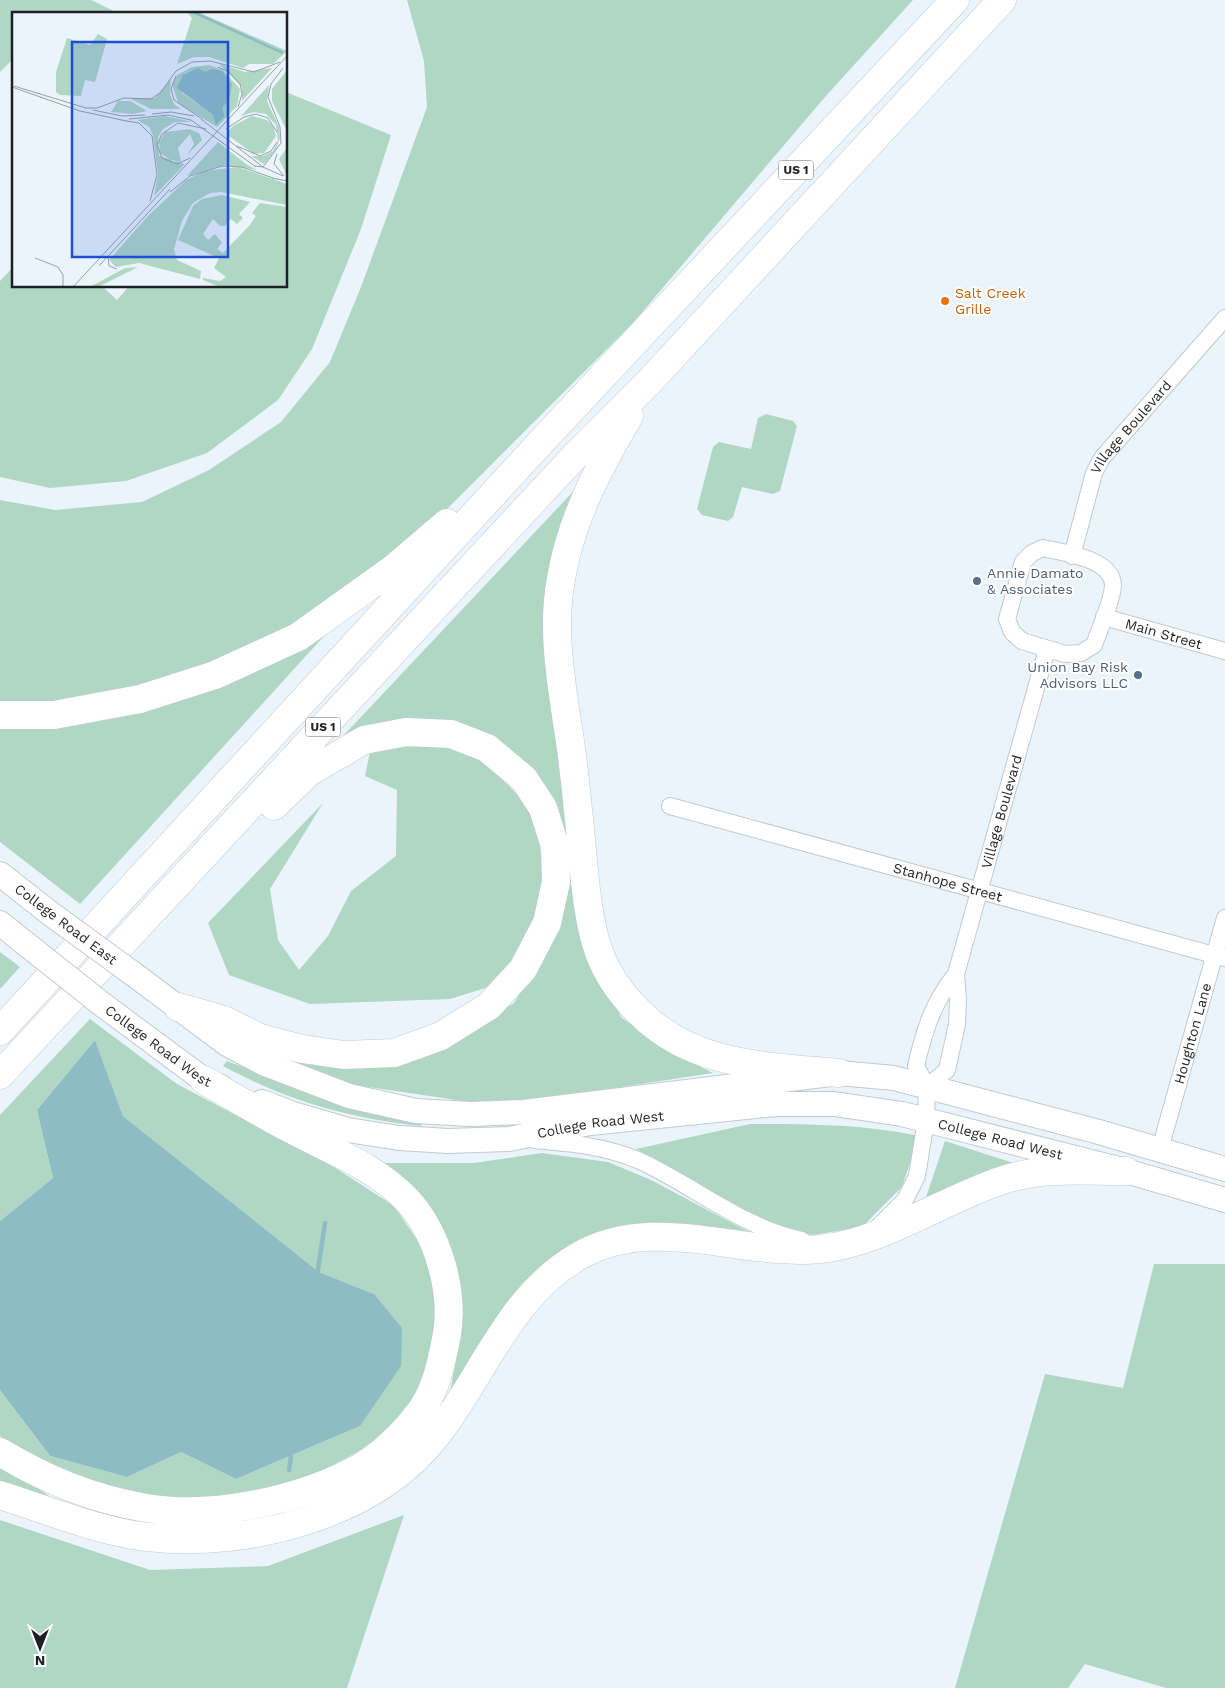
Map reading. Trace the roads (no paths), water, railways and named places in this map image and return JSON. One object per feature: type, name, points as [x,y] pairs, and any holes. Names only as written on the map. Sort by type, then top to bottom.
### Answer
[{"type":"highway","name":"US 1","points":[[0,1075],[574,457],[649,382],[1002,0]]},
{"type":"highway","name":"US 1","points":[[0,1031],[10,1015],[947,5]]},
{"type":"highway","points":[[649,382],[596,472],[573,525],[560,581],[557,648],[572,752],[590,915],[598,951],[615,984],[638,1012],[668,1036],[698,1052],[727,1060],[759,1065],[839,1074]]},
{"type":"highway","points":[[0,716],[54,714],[140,699],[215,675],[298,637],[393,569],[541,442]]},
{"type":"highway","points":[[178,1007],[224,1020],[260,1038],[302,1049],[344,1055],[394,1053],[441,1036],[488,1006],[523,969],[547,923],[556,882],[555,846],[543,808],[524,779],[487,748],[451,734],[406,732],[364,740],[309,772],[263,817],[189,871]]},
{"type":"highway","points":[[0,1452],[40,1476],[94,1497],[149,1508],[208,1511],[256,1505],[312,1489],[355,1470],[394,1442],[423,1408],[441,1368],[449,1317],[445,1273],[428,1231],[408,1200],[369,1169],[288,1128],[204,1080]]},
{"type":"highway","points":[[0,1495],[100,1527],[146,1536],[190,1539],[240,1536],[282,1527],[325,1514],[371,1492],[412,1462],[437,1435],[511,1320],[531,1295],[552,1274],[579,1256],[608,1243],[638,1237],[669,1236],[779,1248],[822,1248],[862,1240],[1003,1180],[1031,1173],[1126,1171]]},
{"type":"street","name":"Village Boulevard","points":[[1072,556],[1094,473],[1102,458],[1225,318]]},
{"type":"street","points":[[1042,548],[1091,560],[1109,573],[1113,586],[1104,617],[1094,645],[1081,653],[1065,654],[1022,641],[1012,632],[1007,619],[1023,562],[1032,553],[1042,548]]},
{"type":"street","name":"Main Street","points":[[1104,617],[1225,651]]},
{"type":"street","name":"Village Boulevard","points":[[956,974],[941,992],[930,1015],[920,1048],[916,1066],[928,1087],[947,1070],[957,1024],[956,974],[1047,649]]},
{"type":"street","name":"Stanhope Street","points":[[670,806],[1220,956]]},
{"type":"street","name":"College Road East","points":[[0,874],[132,973]]},
{"type":"street","name":"Houghton Lane","points":[[1160,1149],[1220,956],[1225,918]]},
{"type":"street","name":"College Road West","points":[[0,923],[103,1005],[204,1080],[293,1114],[348,1130],[399,1138],[438,1141],[509,1138],[590,1123],[776,1104],[834,1104],[902,1114],[1126,1171],[1225,1200]]},
{"type":"street","name":"College Road West","points":[[132,973],[227,1044],[263,1064],[350,1096],[416,1111],[471,1114],[524,1112],[839,1074],[894,1078],[1160,1149],[1225,1169]]},
{"type":"street","points":[[509,1138],[576,1143],[609,1149],[639,1161],[768,1230],[787,1237],[824,1242],[862,1240],[888,1219],[905,1200],[917,1176],[926,1120],[928,1087]]},
{"type":"water","points":[[95,1040],[123,1116],[319,1272],[374,1294],[402,1328],[401,1366],[360,1426],[236,1479],[181,1452],[127,1477],[50,1456],[0,1390],[0,1221],[53,1178],[37,1110]]},
{"type":"waterway","points":[[317,1276],[325,1223]]},
{"type":"waterway","points":[[289,1453],[291,1457],[289,1470]]},
{"type":"place","name":"Salt Creek Grille","points":[[945,301]]},
{"type":"place","name":"Annie Damato & Associates","points":[[977,581]]},
{"type":"place","name":"Union Bay Risk Advisors LLC","points":[[1138,675]]}]
